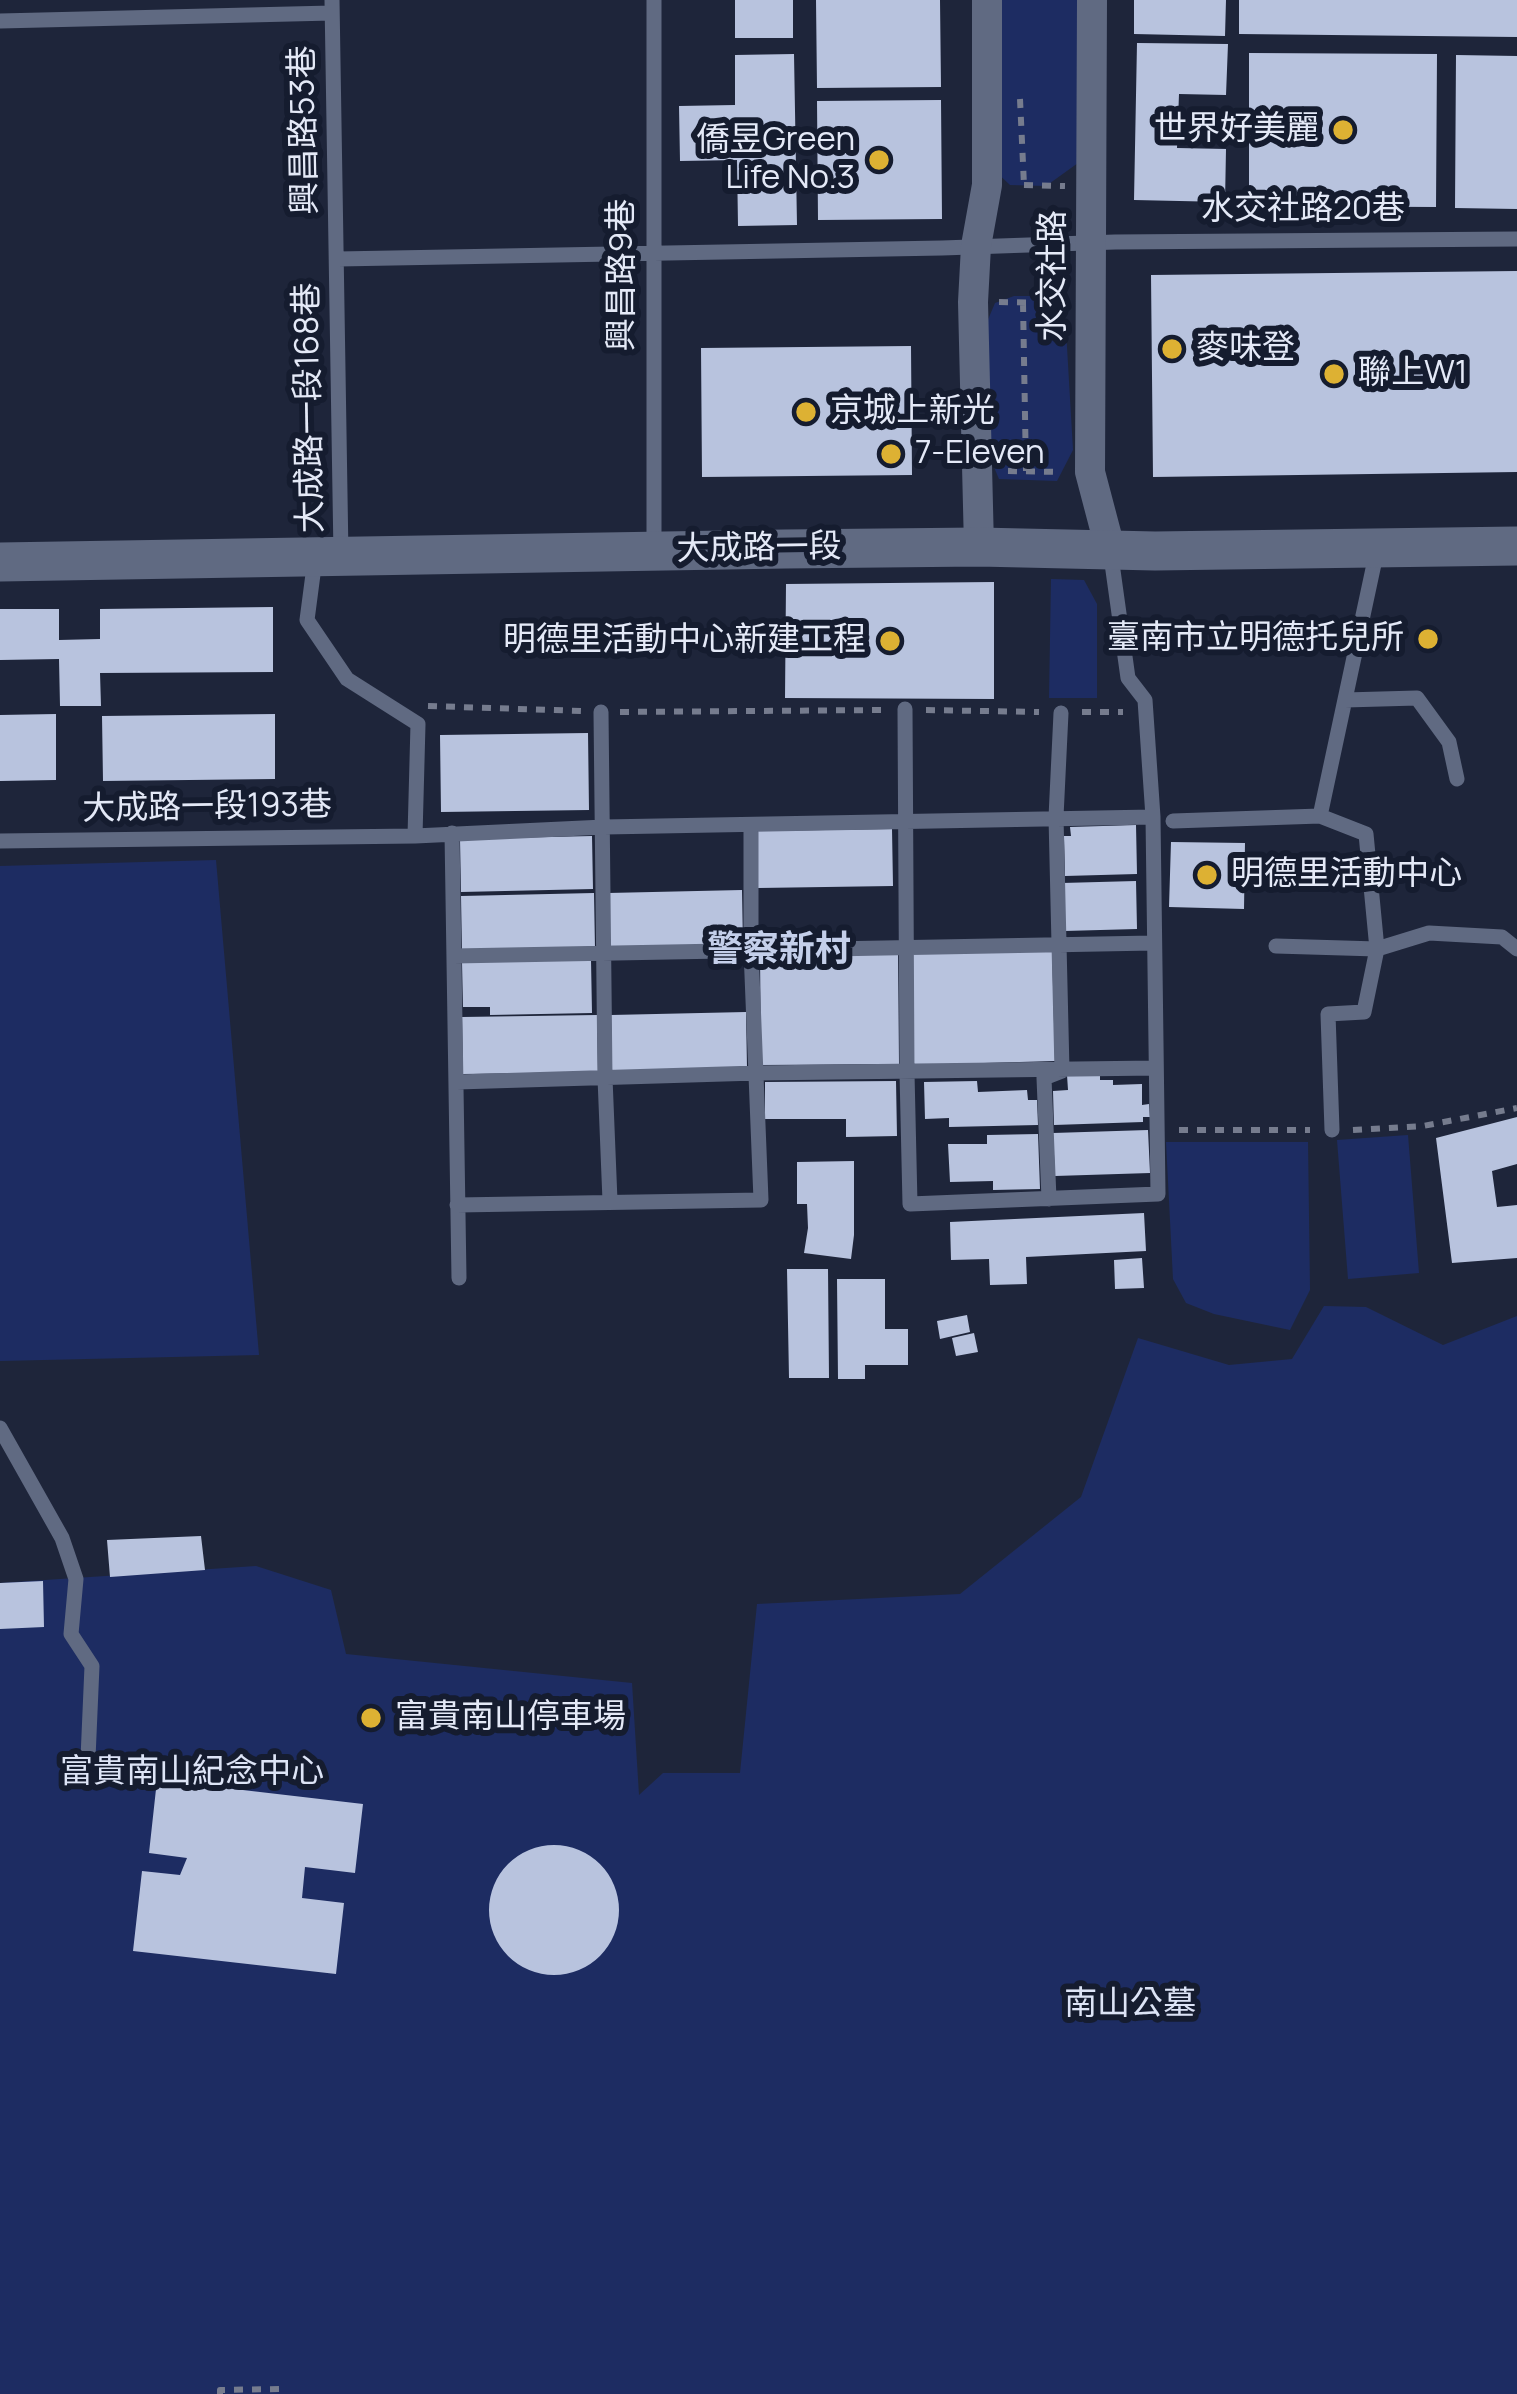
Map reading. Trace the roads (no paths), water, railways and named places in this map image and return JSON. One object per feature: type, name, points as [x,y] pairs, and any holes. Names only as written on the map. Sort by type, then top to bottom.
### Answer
[{"type":"street","points":[[980,548],[973,302],[986,185],[987,0]]},
{"type":"street","name":"水交社路","points":[[1092,0],[1090,472],[1110,548]]},
{"type":"street","name":"大成路一段","points":[[0,562],[654,550],[1517,546]]},
{"type":"lane","name":"興昌路9巷","points":[[654,0],[654,550]]},
{"type":"lane","points":[[0,21],[332,6]]},
{"type":"lane","name":"興昌路53巷","points":[[332,6],[338,259]]},
{"type":"lane","name":"水交社路20巷","points":[[338,259],[1517,239]]},
{"type":"lane","name":"大成路一段168巷","points":[[328,556],[338,259]]},
{"type":"lane","points":[[905,710],[910,1204],[1158,1195],[1153,817],[1146,712],[1145,700],[1128,678],[1110,548]]},
{"type":"lane","points":[[1320,816],[1378,548]]},
{"type":"lane","points":[[328,556],[307,620],[347,679],[418,724],[415,836]]},
{"type":"lane","points":[[1345,700],[1417,698],[1449,742],[1457,778]]},
{"type":"lane","points":[[601,712],[610,1201]]},
{"type":"lane","points":[[1061,712],[1056,817],[1062,1071]]},
{"type":"lane","points":[[1173,821],[1320,816],[1366,834],[1377,949],[1364,1012],[1328,1014],[1332,1130]]},
{"type":"lane","name":"大成路一段193巷","points":[[0,841],[415,836],[604,827],[1153,817]]},
{"type":"lane","points":[[457,1205],[761,1200],[751,825]]},
{"type":"lane","points":[[452,833],[459,1278]]},
{"type":"lane","points":[[1276,946],[1377,949],[1430,933],[1502,938],[1517,949]]},
{"type":"lane","points":[[454,956],[1154,943]]},
{"type":"lane","points":[[457,1082],[1156,1068]]},
{"type":"lane","points":[[1049,1198],[1044,1078],[1062,1071]]},
{"type":"lane","points":[[0,1428],[62,1538],[76,1580],[70,1634],[92,1666],[88,1758]]},
{"type":"place","name":"世界好美麗","points":[[1343,130]]},
{"type":"place","name":"僑昱Green Life No.3","points":[[879,160]]},
{"type":"place","name":"麥味登","points":[[1172,349]]},
{"type":"place","name":"聯上W1","points":[[1334,374]]},
{"type":"place","name":"京城上新光","points":[[806,412]]},
{"type":"place","name":"7-Eleven","points":[[891,454]]},
{"type":"place","name":"臺南市立明德托兒所","points":[[1428,639]]},
{"type":"place","name":"明德里活動中心新建工程","points":[[890,641]]},
{"type":"place","name":"明德里活動中心","points":[[1207,875]]},
{"type":"place","name":"富貴南山停車場","points":[[371,1718]]},
{"type":"district","name":"警察新村","points":[[779,951]]},
{"type":"park label","name":"富貴南山紀念中心","points":[[192,1773]]},
{"type":"park label","name":"南山公墓","points":[[1130,2005]]}]
